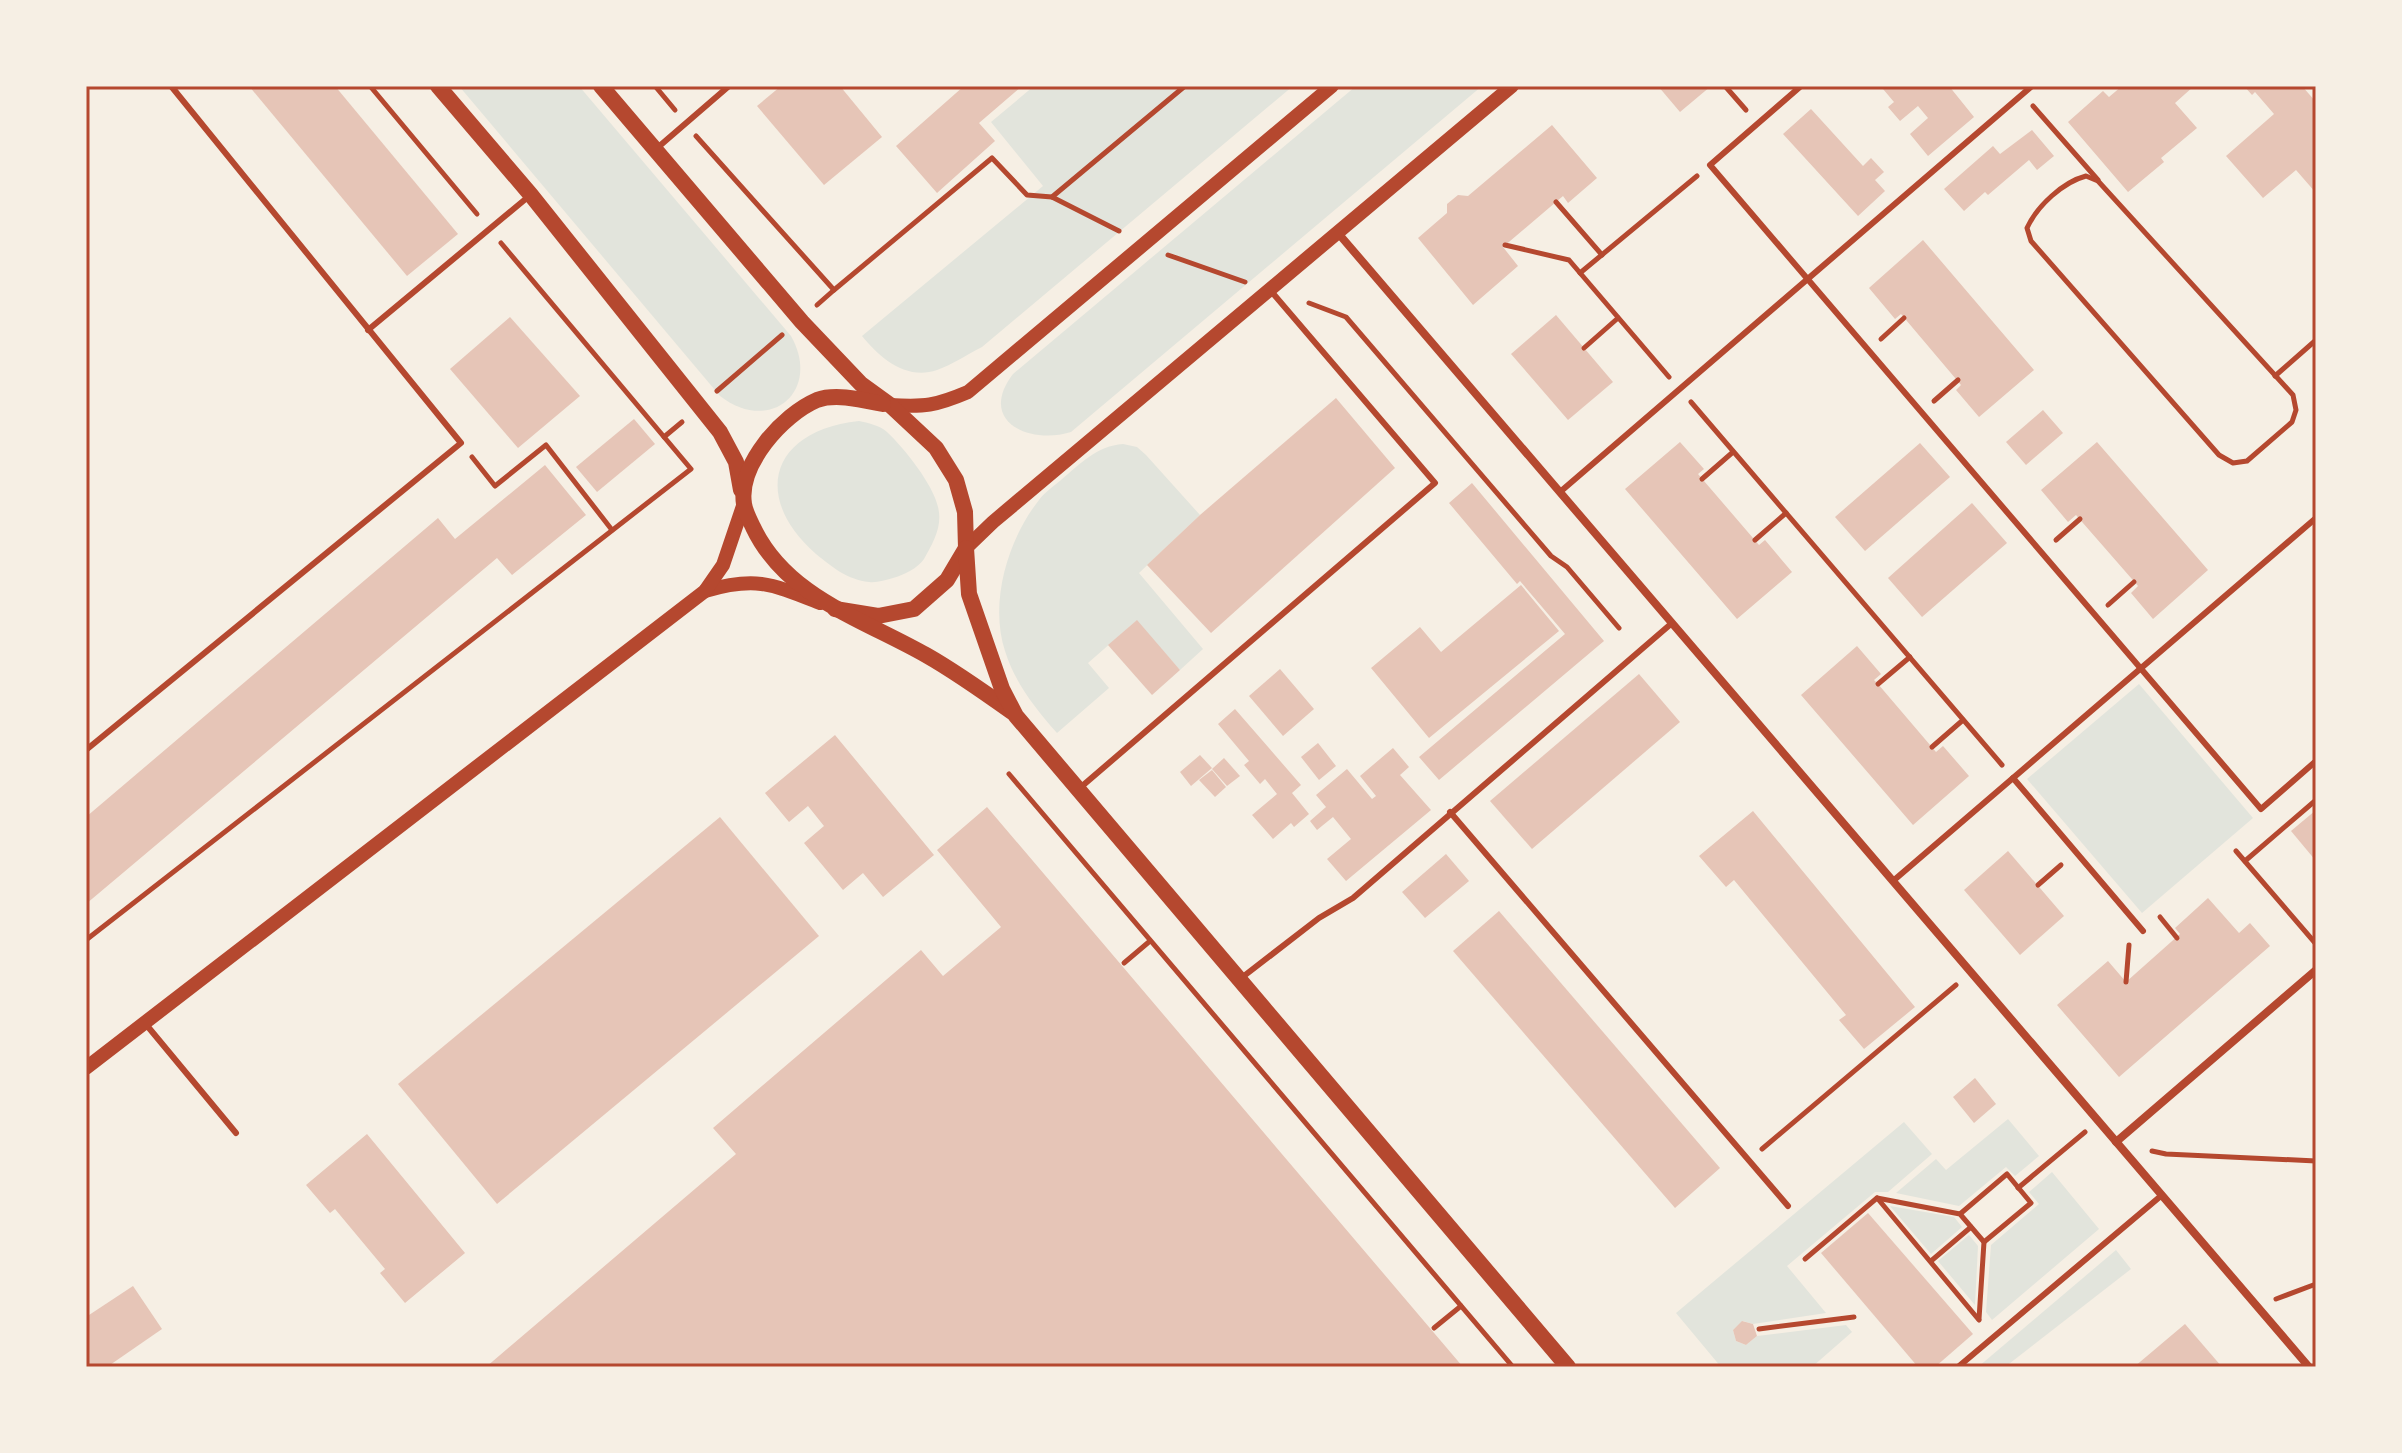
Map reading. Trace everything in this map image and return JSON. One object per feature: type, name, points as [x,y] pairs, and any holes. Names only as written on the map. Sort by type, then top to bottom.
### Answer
[{"type":"main road","points":[[438,86],[531,195],[720,432],[736,462],[744,503],[753,528],[773,560],[803,588],[835,609],[925,654],[977,686],[1016,716],[1568,1367]]},
{"type":"main road","points":[[601,86],[802,322],[861,384],[890,405],[936,448],[956,480],[965,512],[969,594],[1002,689],[1016,716]]},
{"type":"main road","points":[[744,503],[749,472],[762,445],[785,420],[818,399],[850,398],[890,405]]},
{"type":"main road","points":[[835,609],[878,616],[914,609],[947,580],[966,548]]},
{"type":"street","points":[[890,405],[938,405],[968,392],[1332,86]]},
{"type":"street","points":[[966,548],[993,522],[1512,86]]},
{"type":"street","points":[[1338,233],[2309,1367]]},
{"type":"street","points":[[86,1068],[705,591],[723,565],[744,503]]},
{"type":"street","points":[[705,591],[735,582],[759,582],[835,609]]},
{"type":"street","points":[[2116,1142],[2316,970]]},
{"type":"lane","points":[[86,750],[461,443],[171,86]]},
{"type":"lane","points":[[654,150],[729,86]]},
{"type":"lane","points":[[1801,86],[1710,165],[2261,809],[2316,761]]},
{"type":"lane","points":[[1560,492],[2032,86]]},
{"type":"lane","points":[[368,330],[531,195]]},
{"type":"lane","points":[[1078,789],[1435,483],[1270,290]]},
{"type":"lane","points":[[1893,881],[2316,518]]},
{"type":"lane","points":[[1239,980],[1319,918],[1353,898],[1672,623]]},
{"type":"lane","points":[[2013,778],[2143,931]]},
{"type":"lane","points":[[1450,812],[1788,1206]]},
{"type":"lane","points":[[144,1022],[236,1133]]},
{"type":"lane","points":[[1958,1367],[2162,1195]]},
{"type":"path","points":[[86,940],[691,469],[370,86]]},
{"type":"path","points":[[655,86],[725,172],[834,290],[992,158],[1027,195],[1052,197],[1119,231]]},
{"type":"path","points":[[1052,197],[1185,86]]},
{"type":"path","points":[[1725,86],[1757,124]]},
{"type":"path","points":[[2022,95],[2293,395],[2296,410],[2292,422],[2247,461],[2233,463],[2219,455],[2031,241],[2027,228],[2033,214],[2073,179],[2086,176],[2098,181]]},
{"type":"path","points":[[1580,273],[1710,165]]},
{"type":"path","points":[[1556,202],[1602,255]]},
{"type":"path","points":[[1505,245],[1569,260],[2013,778]]},
{"type":"path","points":[[1159,252],[1248,283]]},
{"type":"path","points":[[1297,299],[1346,317],[1551,556],[1567,567],[1619,628]]},
{"type":"path","points":[[1584,348],[1618,318]]},
{"type":"path","points":[[1868,350],[1904,318]]},
{"type":"path","points":[[718,391],[784,333]]},
{"type":"path","points":[[2275,376],[2316,340]]},
{"type":"path","points":[[1921,412],[1958,380]]},
{"type":"path","points":[[461,443],[495,486],[546,445],[612,530]]},
{"type":"path","points":[[1702,479],[1733,452]]},
{"type":"path","points":[[1755,540],[1786,513]]},
{"type":"path","points":[[2042,553],[2080,519]]},
{"type":"path","points":[[2095,616],[2134,582]]},
{"type":"path","points":[[1878,684],[1910,657]]},
{"type":"path","points":[[1932,747],[1963,720]]},
{"type":"path","points":[[1009,774],[1513,1367]]},
{"type":"path","points":[[2245,861],[2316,800]]},
{"type":"path","points":[[2236,851],[2316,944]]},
{"type":"path","points":[[2038,885],[2076,852]]},
{"type":"path","points":[[2160,917],[2177,938]]},
{"type":"path","points":[[2126,982],[2129,943],[2143,931]]},
{"type":"path","points":[[1124,963],[1150,941]]},
{"type":"path","points":[[1749,1160],[1971,972]]},
{"type":"path","points":[[2018,1188],[2098,1121]]},
{"type":"path","points":[[2116,1142],[2166,1154],[2316,1161]]},
{"type":"path","points":[[1960,1214],[2007,1174],[2031,1203],[1984,1242]]},
{"type":"path","points":[[1877,1198],[1960,1214],[1984,1242],[1979,1319]]},
{"type":"path","points":[[1805,1259],[1877,1198]]},
{"type":"path","points":[[1877,1198],[1994,1337]]},
{"type":"path","points":[[1931,1261],[1971,1227]]},
{"type":"path","points":[[2256,1306],[2316,1284]]},
{"type":"path","points":[[1434,1328],[1461,1306]]},
{"type":"path","points":[[1759,1329],[1854,1317]]},
{"type":"shaded area","points":[[459,86],[579,86],[791,336],[799,356],[800,374],[795,389],[786,401],[773,409],[757,411],[739,407],[720,396]]},
{"type":"shaded area","points":[[1034,86],[1293,86],[982,347],[937,370],[926,373],[904,370],[885,359],[862,336],[1043,186],[991,122]]},
{"type":"shaded area","points":[[1356,86],[1482,86],[1071,432],[1039,435],[1013,426],[1004,416],[1001,405],[1003,391],[1013,374]]},
{"type":"shaded area","points":[[859,421],[884,430],[901,447],[930,488],[939,514],[936,534],[921,562],[902,575],[875,582],[847,576],[816,554],[795,532],[783,510],[778,489],[780,469],[790,452],[806,437],[829,427]]},
{"type":"shaded area","points":[[1123,444],[1137,447],[1146,455],[1200,515],[1139,573],[1203,649],[1180,670],[1136,621],[1088,663],[1109,688],[1057,733],[1026,695],[1005,651],[999,612],[1004,572],[1018,533],[1041,497],[1090,456]]},
{"type":"shaded area","points":[[2139,684],[2253,818],[2142,913],[2027,779]]},
{"type":"shaded area","points":[[2008,1119],[2039,1156],[2015,1176],[2006,1167],[1959,1206],[1896,1193],[1936,1159],[1946,1170]]},
{"type":"shaded area","points":[[1904,1122],[1932,1154],[1888,1192],[1875,1192],[1787,1266],[1826,1313],[1753,1324],[1743,1321],[1733,1330],[1736,1341],[1746,1345],[1757,1336],[1846,1325],[1852,1332],[1812,1367],[1721,1367],[1676,1313]]},
{"type":"shaded area","points":[[2052,1172],[2099,1229],[1992,1320],[1986,1312],[1991,1245],[2039,1204],[2029,1192]]},
{"type":"shaded area","points":[[1890,1206],[1954,1217],[1962,1227],[1931,1254]]},
{"type":"shaded area","points":[[1969,1235],[1978,1246],[1975,1305],[1938,1261]]},
{"type":"shaded area","points":[[2116,1250],[2131,1269],[2005,1367],[1978,1367]]},
{"type":"building","points":[[249,86],[335,86],[458,234],[407,276]]},
{"type":"building","points":[[781,86],[840,86],[882,137],[824,185],[757,106]]},
{"type":"building","points":[[964,86],[1022,86],[979,123],[995,141],[937,193],[896,146]]},
{"type":"building","points":[[1658,86],[1711,86],[1680,112]]},
{"type":"building","points":[[1887,86],[1949,86],[1974,117],[1928,156],[1910,134],[1928,118],[1918,106],[1900,121],[1888,107],[1894,102],[1883,89]]},
{"type":"building","points":[[2122,86],[2194,86],[2175,103],[2197,128],[2161,158],[2164,162],[2128,192],[2068,122],[2103,91],[2109,97]]},
{"type":"building","points":[[2244,86],[2302,86],[2316,102],[2316,193],[2296,170],[2263,198],[2226,156],[2274,114],[2255,92],[2252,95]]},
{"type":"building","points":[[1811,109],[1863,166],[1871,158],[1884,172],[1875,180],[1885,191],[1858,216],[1783,134]]},
{"type":"building","points":[[1552,125],[1597,178],[1568,203],[1563,196],[1503,247],[1518,266],[1473,305],[1418,238],[1447,213],[1447,204],[1458,195],[1468,196]]},
{"type":"building","points":[[2032,130],[2054,156],[2037,170],[2029,160],[1964,211],[1944,189],[1993,146],[2000,154]]},
{"type":"building","points":[[1923,240],[2034,370],[1979,417],[1956,390],[1961,385],[1901,314],[1895,319],[1869,288]]},
{"type":"building","points":[[1556,315],[1613,382],[1568,420],[1511,354]]},
{"type":"building","points":[[510,317],[580,396],[518,448],[450,369]]},
{"type":"building","points":[[1336,398],[1395,468],[1211,633],[1147,565]]},
{"type":"building","points":[[2043,410],[2063,433],[2026,465],[2006,442]]},
{"type":"building","points":[[634,419],[655,444],[597,492],[576,467]]},
{"type":"building","points":[[1680,442],[1704,469],[1698,474],[1759,545],[1765,540],[1792,572],[1737,619],[1625,489]]},
{"type":"building","points":[[2097,442],[2208,570],[2153,619],[2131,593],[2138,586],[2076,515],[2068,522],[2041,490]]},
{"type":"building","points":[[1920,443],[1950,477],[1865,551],[1835,517]]},
{"type":"building","points":[[545,465],[586,515],[512,575],[497,558],[86,904],[86,817],[438,518],[455,539]]},
{"type":"building","points":[[1472,483],[1604,641],[1439,780],[1419,757],[1565,634],[1520,581],[1517,584],[1449,503]]},
{"type":"building","points":[[1972,503],[2007,543],[1922,617],[1888,578]]},
{"type":"building","points":[[1521,585],[1559,631],[1429,738],[1371,668],[1420,627],[1441,652]]},
{"type":"building","points":[[1137,620],[1180,670],[1152,695],[1108,645]]},
{"type":"building","points":[[1857,646],[1881,674],[1874,680],[1936,752],[1943,746],[1969,776],[1913,825],[1801,695]]},
{"type":"building","points":[[1280,669],[1314,709],[1283,736],[1249,696]]},
{"type":"building","points":[[1639,674],[1680,722],[1532,849],[1490,801]]},
{"type":"building","points":[[1235,709],[1301,785],[1292,793],[1309,814],[1294,827],[1291,823],[1273,839],[1252,815],[1277,794],[1265,779],[1260,784],[1244,765],[1249,761],[1218,724]]},
{"type":"building","points":[[835,735],[934,855],[883,897],[863,873],[843,890],[804,843],[824,826],[808,806],[789,822],[765,793]]},
{"type":"building","points":[[1318,743],[1336,766],[1319,780],[1301,757]]},
{"type":"building","points":[[1393,748],[1409,767],[1400,775],[1431,810],[1346,881],[1327,859],[1351,839],[1333,817],[1317,830],[1310,821],[1326,807],[1316,795],[1347,769],[1372,799],[1376,796],[1360,776]]},
{"type":"building","points":[[1200,755],[1212,768],[1191,786],[1180,772]]},
{"type":"building","points":[[1224,758],[1240,776],[1227,786],[1212,769]]},
{"type":"building","points":[[1212,770],[1226,787],[1215,797],[1199,780]]},
{"type":"building","points":[[987,807],[1463,1367],[486,1367],[736,1154],[713,1128],[921,950],[943,976],[1001,927],[937,850]]},
{"type":"building","points":[[2316,810],[2316,861],[2291,831]]},
{"type":"building","points":[[1753,811],[1915,1007],[1864,1049],[1839,1020],[1846,1015],[1734,880],[1726,887],[1699,856]]},
{"type":"building","points":[[720,817],[819,936],[497,1204],[398,1084]]},
{"type":"building","points":[[2008,851],[2064,916],[2020,955],[1964,890]]},
{"type":"building","points":[[1446,854],[1469,881],[1425,918],[1402,892]]},
{"type":"building","points":[[2208,898],[2239,933],[2250,923],[2270,946],[2119,1077],[2057,1005],[2108,961],[2126,982],[2180,934],[2175,928]]},
{"type":"building","points":[[1499,911],[1720,1168],[1675,1208],[1453,951]]},
{"type":"building","points":[[1975,1078],[1996,1104],[1974,1123],[1953,1097]]},
{"type":"building","points":[[367,1134],[465,1253],[405,1303],[380,1273],[385,1269],[335,1209],[330,1213],[306,1185]]},
{"type":"building","points":[[1868,1213],[1973,1334],[1935,1367],[1918,1367],[1821,1253]]},
{"type":"building","points":[[133,1286],[162,1329],[107,1367],[86,1367],[86,1317]]},
{"type":"building","points":[[1742,1321],[1753,1324],[1757,1336],[1746,1345],[1736,1341],[1733,1330]]},
{"type":"building","points":[[2185,1324],[2222,1367],[2134,1367]]}]
